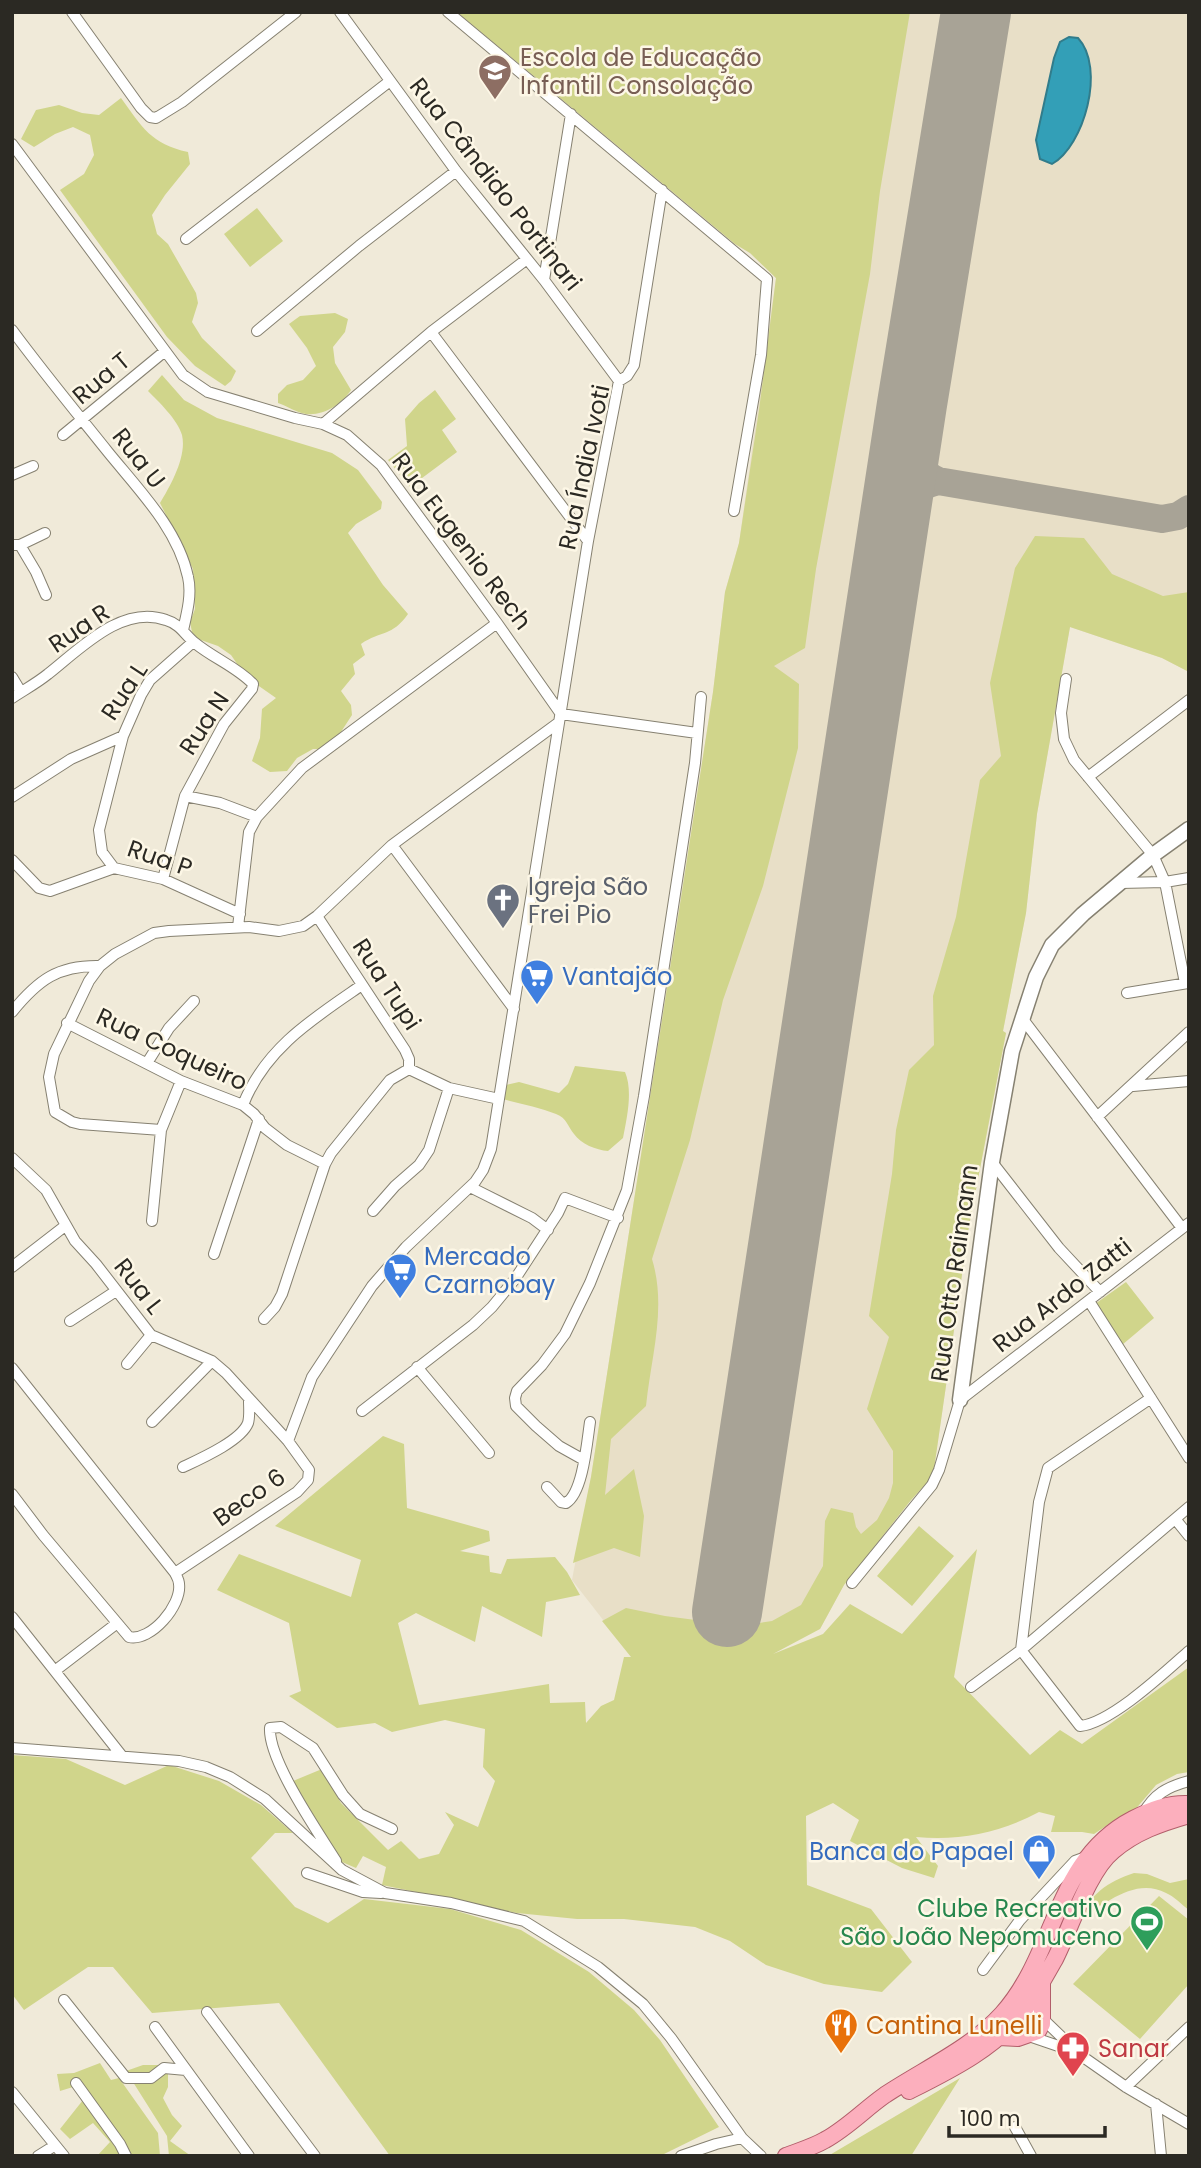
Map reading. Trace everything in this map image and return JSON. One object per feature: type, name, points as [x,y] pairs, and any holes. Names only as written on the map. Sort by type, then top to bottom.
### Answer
[{"type":"main road","points":[[786,2156],[825,2140],[885,2095],[962,2048],[1012,2013],[1042,1980],[1055,1958],[1094,1861],[1096,1845],[1115,1829],[1143,1815],[1177,1803],[1189,1804]]},
{"type":"main road","points":[[862,2112],[936,2077],[999,2037],[1037,1959],[1056,1911],[1094,1861],[1146,1828],[1189,1815]]},
{"type":"main road","points":[[999,2037],[1028,2036],[1038,2031],[1042,2018],[1042,1980]]},
{"type":"street","points":[[72,12],[141,108],[150,117],[156,118],[181,102],[296,12]]},
{"type":"street","name":"Rua Cândido Portinari","points":[[340,12],[456,171],[544,280],[619,381]]},
{"type":"street","points":[[448,12],[767,279],[761,355],[734,510]]},
{"type":"street","points":[[186,239],[390,81]]},
{"type":"street","points":[[544,280],[571,114]]},
{"type":"street","name":"Rua Eugenio Rech","points":[[13,146],[183,375],[208,392],[323,424],[347,435],[381,465],[497,622],[559,719]]},
{"type":"street","points":[[257,331],[359,246],[456,171]]},
{"type":"street","name":"Rua Índia Ivoti","points":[[288,1441],[312,1377],[372,1286],[407,1247],[470,1187],[484,1170],[491,1149],[588,541],[619,381],[627,376],[634,365],[662,190]]},
{"type":"street","points":[[323,424],[431,332],[527,259]]},
{"type":"street","name":"Rua U","points":[[12,330],[46,377],[142,495],[181,552],[189,580],[188,606],[183,630]]},
{"type":"street","points":[[431,332],[588,541]]},
{"type":"street","name":"Rua T","points":[[64,435],[165,351]]},
{"type":"street","points":[[12,475],[33,466]]},
{"type":"street","points":[[45,533],[16,545],[36,572],[46,596]]},
{"type":"street","name":"Rua R","points":[[16,695],[46,676],[93,637],[136,618],[162,618],[183,630]]},
{"type":"street","points":[[239,927],[249,832],[257,817],[302,768],[497,622]]},
{"type":"street","name":"Rua N","points":[[163,879],[185,796],[224,724],[252,689],[253,684],[192,642],[183,630]]},
{"type":"street","name":"Rua L","points":[[12,797],[71,759],[123,736],[150,680],[192,642]]},
{"type":"street","points":[[12,677],[16,695]]},
{"type":"street","points":[[1066,679],[1061,713],[1064,739],[1074,760],[1153,855],[1165,882],[1187,983],[1127,993]]},
{"type":"street","points":[[584,1460],[559,1446],[516,1406],[515,1398],[517,1391],[542,1365],[565,1334],[618,1218],[627,1190],[645,1096],[695,763],[701,697]]},
{"type":"street","points":[[1088,777],[1189,701]]},
{"type":"street","points":[[161,1130],[80,1124],[55,1112],[50,1067],[67,1023],[100,966],[115,954],[154,933],[239,927],[279,932],[303,926],[392,845],[559,719],[697,733]]},
{"type":"street","name":"Rua P","points":[[123,736],[99,830],[102,852],[114,868],[163,879],[240,914]]},
{"type":"street","points":[[185,796],[220,803],[257,817]]},
{"type":"street","name":"Rua Otto Raimann","points":[[852,1583],[932,1485],[939,1470],[960,1400],[992,1162],[1012,1051],[1036,977],[1052,945],[1083,914],[1153,855],[1189,829]]},
{"type":"street","points":[[392,845],[514,1009]]},
{"type":"street","points":[[12,860],[40,888],[50,891],[114,868]]},
{"type":"street","points":[[1121,883],[1165,882],[1189,878]]},
{"type":"street","name":"Rua Tupi","points":[[317,916],[405,1050],[409,1069],[449,1088],[499,1099]]},
{"type":"street","points":[[12,1012],[41,980],[57,972],[80,966],[100,966]]},
{"type":"street","points":[[243,1105],[261,1071],[288,1039],[362,985]]},
{"type":"street","points":[[147,1063],[169,1028],[194,1001]]},
{"type":"street","points":[[1022,1018],[1185,1226]]},
{"type":"street","name":"Rua Coqueiro","points":[[67,1023],[181,1081],[243,1105],[265,1128],[325,1164]]},
{"type":"street","points":[[1097,1117],[1189,1032]]},
{"type":"street","points":[[264,1319],[282,1294],[331,1153],[390,1080],[409,1069]]},
{"type":"street","points":[[152,1221],[161,1130],[181,1081]]},
{"type":"street","points":[[1133,1086],[1189,1081]]},
{"type":"street","points":[[373,1211],[395,1186],[419,1165],[429,1150],[449,1088]]},
{"type":"street","points":[[214,1254],[259,1119]]},
{"type":"street","name":"Rua L","points":[[13,1159],[46,1190],[75,1241],[151,1335],[212,1361],[288,1441]]},
{"type":"street","points":[[992,1162],[1059,1248],[1100,1292]]},
{"type":"street","points":[[470,1187],[532,1218],[548,1230]]},
{"type":"street","points":[[362,1411],[473,1325],[492,1307],[515,1279],[548,1230],[565,1198],[618,1218]]},
{"type":"street","points":[[12,1267],[65,1226]]},
{"type":"street","name":"Rua Ardo Zatti","points":[[960,1400],[1185,1226]]},
{"type":"street","points":[[70,1321],[116,1291]]},
{"type":"street","points":[[1089,1301],[1189,1458]]},
{"type":"street","points":[[127,1364],[151,1335]]},
{"type":"street","points":[[152,1422],[212,1361]]},
{"type":"street","points":[[417,1367],[489,1453]]},
{"type":"street","points":[[12,1368],[175,1573],[180,1584],[177,1597],[164,1620],[150,1634],[138,1639],[130,1637],[116,1624],[12,1494]]},
{"type":"street","points":[[1151,1398],[1048,1468],[1039,1502],[1021,1650],[1080,1726],[1104,1717],[1149,1685],[1189,1651]]},
{"type":"street","points":[[183,1467],[243,1432],[248,1424],[248,1400]]},
{"type":"street","points":[[547,1487],[561,1502],[570,1502],[584,1460],[590,1422]]},
{"type":"street","name":"Beco 6","points":[[175,1573],[258,1520],[297,1492],[308,1480],[309,1469],[288,1441]]},
{"type":"street","points":[[971,1687],[1021,1650],[1189,1507]]},
{"type":"street","points":[[1176,1520],[1189,1536]]},
{"type":"street","points":[[12,1617],[122,1756]]},
{"type":"street","points":[[56,1670],[116,1624]]},
{"type":"street","points":[[342,1870],[288,1780],[277,1756],[270,1728],[281,1727],[313,1748],[343,1795],[360,1814],[392,1829]]},
{"type":"street","points":[[12,1748],[179,1760],[206,1766],[230,1777],[265,1799],[342,1870],[385,1893]]},
{"type":"street","points":[[1140,1833],[1143,1815],[1157,1794],[1171,1786],[1189,1781]]},
{"type":"street","points":[[983,1970],[1020,1920],[1074,1861],[1094,1861]]},
{"type":"street","points":[[307,1873],[363,1892],[451,1903],[524,1921],[598,1966],[643,2004],[671,2038],[742,2138],[761,2156]]},
{"type":"street","points":[[1040,1900],[1056,1911]]},
{"type":"street","points":[[64,2000],[126,2078],[151,2078],[164,2068],[186,2070]]},
{"type":"street","points":[[207,2012],[315,2156]]},
{"type":"street","points":[[1012,2013],[1042,2018],[1076,2052],[1126,2087],[1189,2124]]},
{"type":"street","points":[[1012,2013],[1028,2036],[1076,2052]]},
{"type":"street","points":[[155,2027],[249,2156]]},
{"type":"street","points":[[1126,2087],[1189,2027]]},
{"type":"street","points":[[76,2083],[126,2156]]},
{"type":"street","points":[[12,2092],[64,2156]]},
{"type":"street","points":[[1156,2104],[1161,2156]]},
{"type":"street","points":[[1015,2127],[1031,2156]]},
{"type":"street","points":[[681,2156],[742,2138]]},
{"type":"street","points":[[38,2156],[54,2146]]},
{"type":"shaded area","points":[[457,12],[1189,12],[1189,672],[1162,658],[1070,627],[1037,814],[1026,913],[1003,1031],[1006,1033],[969,1226],[933,1476],[844,1585],[820,1629],[632,1657],[572,1580],[591,1477],[713,692],[725,592],[739,543],[776,278],[750,253],[735,244]]},
{"type":"green space","points":[[457,12],[910,12],[880,191],[870,274],[816,569],[805,648],[774,666],[799,684],[798,748],[763,886],[723,1000],[690,1140],[652,1259],[658,1314],[646,1406],[611,1439],[605,1495],[634,1469],[644,1516],[640,1557],[614,1548],[573,1563],[591,1477],[713,692],[725,592],[739,543],[776,278],[750,253],[735,244]]},
{"type":"green space","points":[[121,98],[148,133],[175,149],[188,152],[190,164],[152,215],[157,234],[168,244],[196,293],[198,303],[192,322],[202,338],[236,371],[225,386],[195,366],[167,337],[60,190],[84,174],[94,155],[90,135],[73,127],[34,147],[21,139],[36,110],[59,105],[82,113],[99,115]]},
{"type":"green space","points":[[257,208],[283,241],[250,267],[224,234]]},
{"type":"green space","points":[[335,313],[348,319],[345,332],[333,347],[335,363],[351,390],[338,404],[319,413],[303,413],[278,403],[278,394],[287,385],[303,380],[316,366],[307,348],[289,324],[300,316]]},
{"type":"green space","points":[[162,375],[184,400],[217,418],[332,453],[358,470],[382,502],[381,509],[356,524],[348,533],[383,585],[408,614],[391,630],[361,644],[365,655],[353,664],[355,674],[341,691],[351,705],[352,715],[337,738],[322,749],[313,749],[297,758],[287,771],[270,772],[252,761],[260,738],[262,709],[276,698],[256,684],[250,674],[242,671],[231,655],[218,646],[198,639],[192,632],[190,622],[195,609],[193,569],[160,503],[177,470],[183,443],[176,423],[148,391]]},
{"type":"green space","points":[[435,390],[456,419],[442,430],[457,452],[410,487],[388,460],[407,446],[405,419]]},
{"type":"green space","points":[[1035,536],[1084,538],[1112,574],[1163,596],[1189,592],[1189,672],[1162,658],[1070,627],[1037,814],[1026,913],[1003,1031],[1006,1033],[969,1226],[933,1476],[844,1585],[820,1629],[773,1654],[823,1634],[850,1604],[902,1634],[977,1549],[954,1677],[1030,1755],[1060,1730],[1082,1744],[1189,1667],[1189,1772],[1177,1774],[1156,1785],[1134,1811],[1121,1816],[1094,1834],[1051,1832],[1055,1816],[1039,1812],[1010,1825],[979,1834],[948,1838],[916,1837],[938,1866],[934,1878],[902,1868],[850,1841],[859,1820],[833,1803],[806,1816],[807,1885],[871,1909],[912,1962],[882,1992],[824,1984],[766,1965],[730,1941],[695,1927],[624,1919],[577,1919],[517,1913],[382,1885],[386,1867],[363,1856],[356,1868],[342,1862],[293,1781],[322,1769],[341,1803],[388,1850],[401,1841],[419,1859],[439,1854],[454,1825],[445,1812],[478,1827],[495,1781],[483,1767],[485,1729],[445,1720],[392,1732],[375,1723],[337,1728],[289,1696],[301,1691],[289,1623],[217,1590],[239,1554],[351,1597],[361,1560],[275,1526],[383,1436],[404,1444],[407,1508],[489,1531],[490,1541],[460,1551],[489,1556],[490,1572],[501,1574],[507,1559],[555,1557],[580,1595],[546,1602],[542,1637],[482,1606],[475,1642],[416,1613],[398,1623],[419,1705],[549,1684],[550,1703],[585,1702],[586,1723],[601,1706],[614,1700],[624,1657],[631,1657],[602,1621],[626,1608],[741,1626],[772,1621],[801,1605],[823,1566],[825,1521],[831,1508],[853,1513],[856,1527],[861,1534],[877,1520],[889,1498],[893,1483],[893,1451],[867,1409],[889,1337],[869,1316],[892,1174],[896,1130],[909,1070],[934,1045],[933,996],[956,917],[980,780],[1001,756],[990,683],[1015,568]]},
{"type":"green space","points":[[575,1066],[625,1072],[629,1096],[623,1138],[608,1151],[581,1141],[560,1116],[503,1099],[506,1085],[519,1082],[559,1093],[568,1084]]},
{"type":"green space","points":[[1126,1282],[1154,1318],[1122,1345],[1095,1304]]},
{"type":"green space","points":[[919,1526],[954,1556],[912,1606],[877,1576]]},
{"type":"green space","points":[[12,1755],[66,1759],[125,1785],[169,1765],[219,1781],[261,1805],[293,1833],[275,1833],[251,1858],[295,1907],[328,1923],[364,1899],[450,1909],[521,1930],[589,1972],[634,2010],[660,2040],[719,2127],[660,2156],[390,2156],[279,2003],[152,2013],[113,1967],[88,1967],[24,2010],[12,1994]]},
{"type":"green space","points":[[1134,1873],[1147,1874],[1170,1883],[1189,1879],[1189,1910],[1169,1894],[1143,1888],[1131,1890],[1109,1900],[1079,1921],[1088,1903],[1100,1890]]},
{"type":"green space","name":"Clube Recreativo São João Nepomuceno","points":[[1159,1896],[1189,1920],[1189,1984],[1140,2039],[1073,1984]]},
{"type":"green space","points":[[100,2063],[111,2080],[119,2078],[158,2133],[160,2156],[97,2156],[110,2142],[93,2123],[70,2139],[60,2129],[83,2100],[73,2087],[60,2091],[57,2074],[74,2073]]},
{"type":"green space","points":[[143,2065],[160,2065],[168,2073],[168,2087],[163,2098],[182,2126],[170,2141],[191,2156],[169,2156],[167,2136],[126,2071]]},
{"type":"green space","points":[[960,2078],[911,2156],[828,2156]]},
{"type":"water","points":[[1069,37],[1078,38],[1086,51],[1091,86],[1082,124],[1063,155],[1052,164],[1040,159],[1036,140],[1054,58],[1060,42]]},
{"type":"taxiway","points":[[907,437],[917,463],[938,481],[1162,519],[1178,516],[1189,509]]},
{"type":"taxiway","points":[[896,517],[912,493],[938,481]]},
{"type":"runway","points":[[727,1612],[912,404],[976,12]]},
{"type":"place","name":"Escola de Educação Infantil Consolação","points":[[495,101]]},
{"type":"place","name":"Igreja São Frei Pio","points":[[503,930]]},
{"type":"place","name":"Vantajão","points":[[537,1006]]},
{"type":"place","name":"Mercado Czarnobay","points":[[400,1300]]},
{"type":"place","name":"Banca do Papael","points":[[1039,1881]]},
{"type":"place","name":"Clube Recreativo São João Nepomuceno","points":[[1147,1952]]},
{"type":"place","name":"Cantina Lunelli","points":[[841,2055]]},
{"type":"place","name":"Sanar","points":[[1073,2078]]}]
